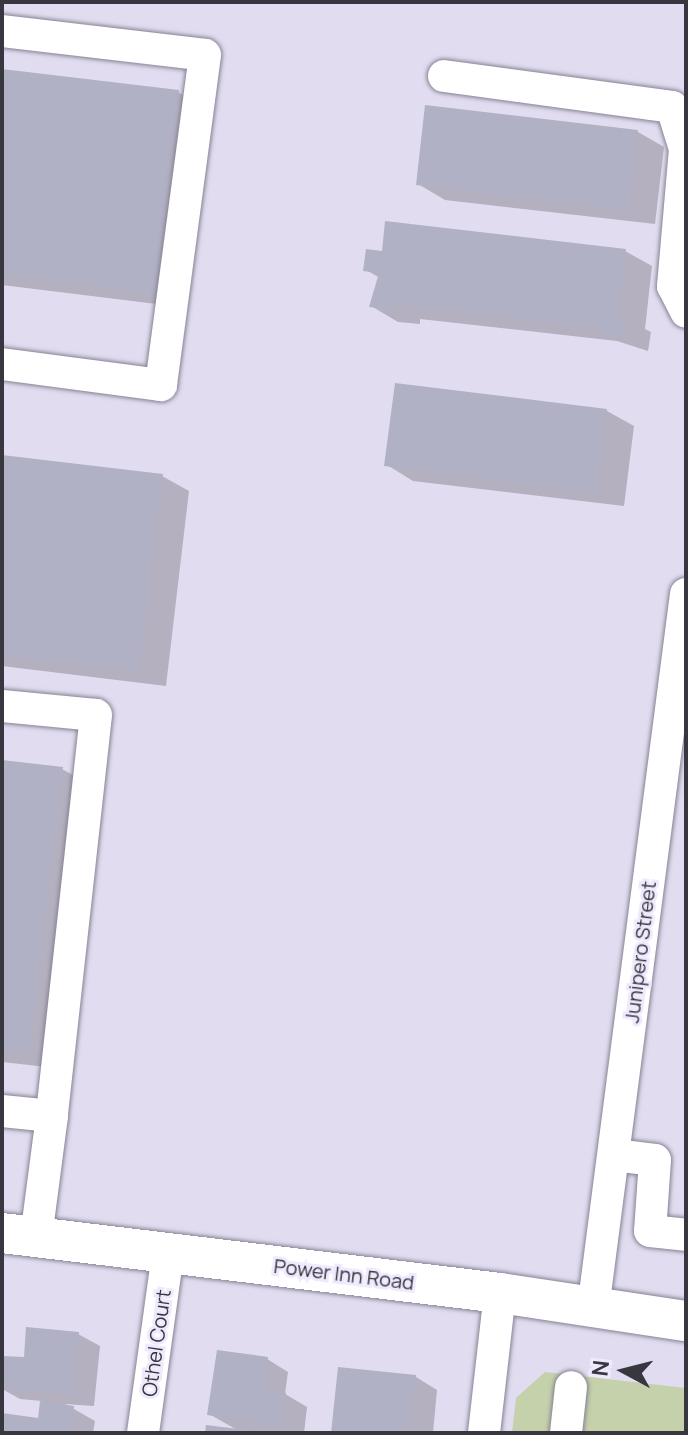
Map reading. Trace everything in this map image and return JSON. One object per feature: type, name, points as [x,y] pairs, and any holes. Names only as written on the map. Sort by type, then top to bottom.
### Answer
[{"type":"main road","name":"Power Inn Road","points":[[19,1235],[500,1293],[686,1321]]},
{"type":"street","points":[[2,31],[205,55],[161,385],[2,364]]},
{"type":"street","points":[[444,76],[672,107],[685,149],[673,286],[686,312]]},
{"type":"street","name":"Junipero Street","points":[[593,1309],[686,594]]},
{"type":"street","points":[[2,706],[96,715],[52,1116],[19,1235]]},
{"type":"street","points":[[2,1111],[52,1116]]},
{"type":"street","points":[[614,1155],[655,1160],[650,1231],[686,1235]]},
{"type":"street","name":"Othel Court","points":[[143,1433],[168,1253]]},
{"type":"street","points":[[484,1433],[500,1293]]},
{"type":"street","points":[[566,1433],[571,1387]]},
{"type":"green space","points":[[545,1372],[686,1388],[686,1433],[512,1433],[516,1398]]},
{"type":"building","points":[[2,69],[179,90],[155,293],[2,275]]},
{"type":"building","points":[[425,105],[638,130],[629,210],[416,185]]},
{"type":"building","points":[[385,221],[626,249],[619,314],[624,315],[622,337],[602,335],[603,328],[394,304],[393,310],[369,307],[379,273],[363,271],[366,249],[382,251]]},
{"type":"building","points":[[395,383],[607,409],[597,492],[384,466]]},
{"type":"building","points":[[2,455],[163,474],[139,671],[2,655]]},
{"type":"building","points":[[2,760],[63,767],[29,1054],[2,1051]]},
{"type":"building","points":[[26,1327],[79,1332],[73,1395],[2,1388],[2,1356],[24,1357]]},
{"type":"building","points":[[217,1350],[268,1357],[263,1390],[286,1393],[282,1426],[207,1415]]},
{"type":"building","points":[[338,1367],[416,1375],[410,1433],[331,1433]]},
{"type":"building","points":[[40,1401],[74,1406],[70,1433],[2,1433],[2,1413],[38,1418]]},
{"type":"building","points":[[206,1425],[255,1431],[255,1433],[205,1433]]}]
